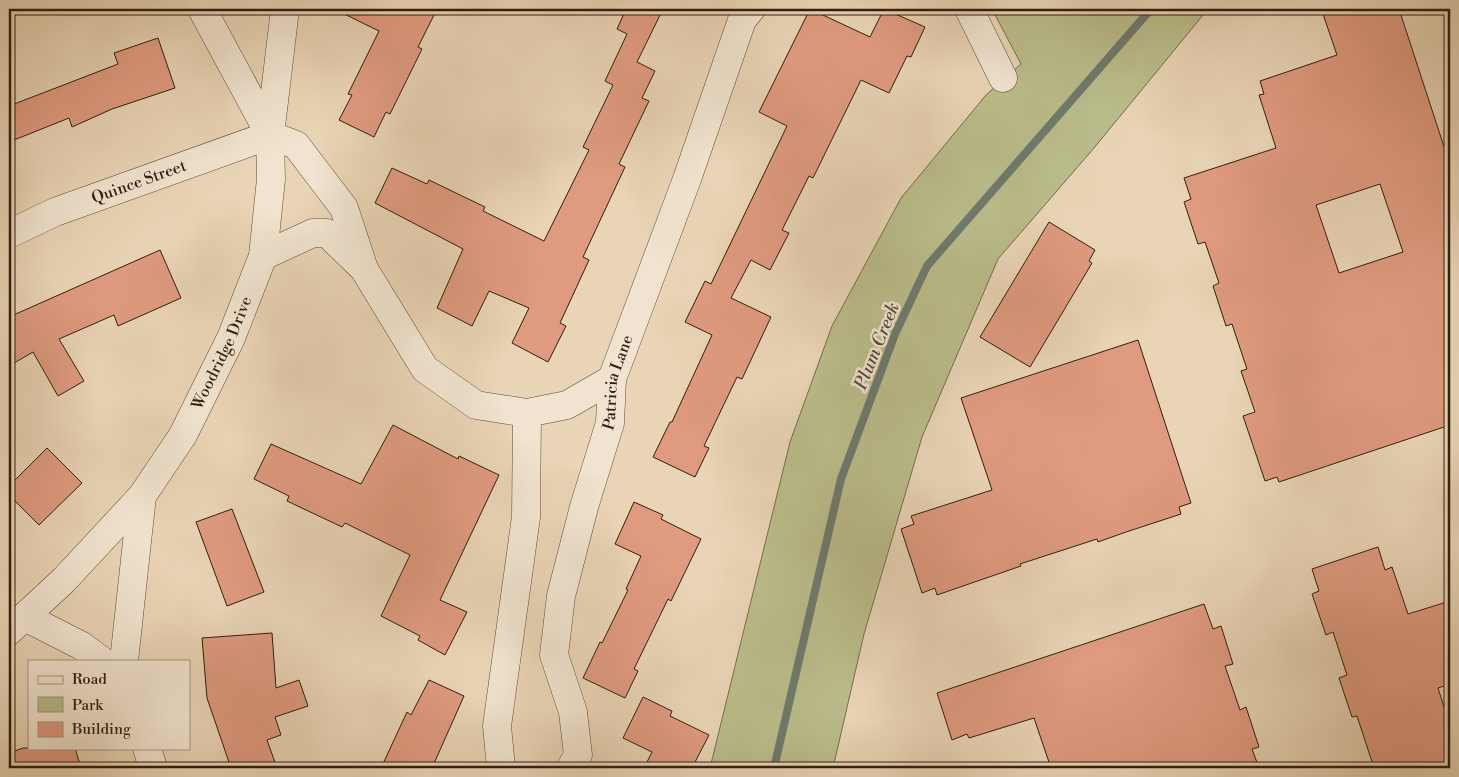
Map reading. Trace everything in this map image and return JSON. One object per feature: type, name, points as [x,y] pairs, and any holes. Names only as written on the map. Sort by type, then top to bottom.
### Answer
[{"type":"street","points":[[202,9],[270,135],[296,145],[344,208],[364,268],[425,369],[476,405],[527,412],[567,405],[612,379]]},
{"type":"street","name":"Woodridge Drive","points":[[17,624],[64,580],[142,496],[183,435],[231,338],[264,256],[271,179],[270,135],[285,9]]},
{"type":"street","name":"Patricia Lane","points":[[571,768],[578,755],[573,712],[554,655],[561,596],[584,507],[610,423],[612,379],[687,179],[742,20],[751,9]]},
{"type":"street","points":[[969,9],[1003,78]]},
{"type":"street","name":"Quince Street","points":[[9,234],[54,212],[270,135]]},
{"type":"street","points":[[264,256],[313,232],[327,233],[364,268]]},
{"type":"street","points":[[501,768],[497,726],[526,516],[527,412]]},
{"type":"street","points":[[124,660],[142,496]]},
{"type":"street","points":[[17,624],[82,646],[101,660]]},
{"type":"street","points":[[148,750],[153,768]]},
{"type":"green space","points":[[992,9],[1208,9],[1094,148],[998,259],[922,437],[864,634],[833,768],[710,768],[790,442],[832,326],[901,198],[986,95],[1021,64]]},
{"type":"building","points":[[334,9],[437,9],[418,47],[422,49],[390,114],[386,112],[374,137],[339,120],[352,95],[348,94],[379,31]]},
{"type":"building","points":[[626,9],[663,9],[637,62],[655,71],[642,98],[649,101],[619,164],[625,167],[583,257],[589,260],[560,323],[566,326],[548,362],[512,343],[529,308],[489,291],[472,326],[437,308],[463,249],[375,203],[392,168],[427,184],[429,180],[485,207],[483,211],[544,241],[589,150],[583,147],[613,85],[605,81],[627,34],[617,29]]},
{"type":"building","points":[[810,9],[870,37],[884,9],[925,27],[911,57],[907,56],[889,93],[861,80],[813,178],[809,176],[782,230],[789,233],[770,270],[751,260],[731,298],[771,317],[742,379],[737,377],[704,446],[709,448],[695,477],[653,457],[670,422],[672,422],[712,335],[685,322],[705,281],[711,284],[787,126],[759,112]]},
{"type":"building","points":[[1338,9],[1399,9],[1450,165],[1450,425],[1279,482],[1277,477],[1265,481],[1243,416],[1255,412],[1241,371],[1247,369],[1232,324],[1226,326],[1213,286],[1219,283],[1205,242],[1198,244],[1184,202],[1191,199],[1184,178],[1276,148],[1259,95],[1264,94],[1260,81],[1337,55],[1323,14]],"holes":[[[1380,184],[1403,252],[1339,273],[1316,205]]]},
{"type":"building","points":[[158,38],[175,88],[112,109],[72,127],[69,118],[9,142],[9,106],[118,64],[114,53]]},
{"type":"building","points":[[1049,222],[1095,250],[1089,261],[1092,263],[1030,367],[980,337]]},
{"type":"building","points":[[160,250],[181,298],[118,326],[114,315],[59,339],[84,381],[58,396],[33,352],[9,366],[9,317]]},
{"type":"building","points":[[1138,340],[1191,503],[1179,507],[1181,514],[1098,542],[1097,539],[1020,564],[1021,566],[937,595],[935,588],[922,593],[901,529],[914,524],[911,516],[992,490],[961,398]]},
{"type":"building","points":[[393,425],[458,459],[459,456],[499,475],[440,600],[467,612],[445,655],[418,640],[420,636],[381,616],[410,555],[345,523],[342,527],[287,501],[289,496],[254,479],[271,444],[361,484]]},
{"type":"building","points":[[47,448],[82,483],[39,525],[9,495],[9,486]]},
{"type":"building","points":[[634,502],[663,515],[661,519],[701,539],[671,601],[668,599],[634,669],[638,671],[625,698],[583,678],[628,590],[626,589],[641,556],[615,544]]},
{"type":"building","points":[[232,509],[264,592],[227,606],[196,522]]},
{"type":"building","points":[[1378,547],[1385,570],[1392,567],[1408,614],[1450,601],[1450,684],[1438,688],[1450,726],[1450,768],[1374,768],[1357,716],[1352,717],[1339,678],[1347,675],[1333,632],[1326,635],[1312,594],[1319,591],[1312,569]]},
{"type":"building","points":[[1204,604],[1213,629],[1221,626],[1233,664],[1225,666],[1240,710],[1246,707],[1259,747],[1252,749],[1259,768],[1051,768],[1034,718],[969,738],[967,734],[952,740],[937,693]]},
{"type":"building","points":[[272,633],[276,688],[299,680],[308,706],[275,717],[281,735],[267,740],[277,768],[231,768],[207,698],[202,638]]},
{"type":"building","points":[[429,680],[464,696],[432,768],[381,768],[407,712],[411,715]]},
{"type":"building","points":[[643,697],[672,711],[670,716],[709,735],[692,768],[644,768],[652,752],[623,738]]},
{"type":"building","points":[[23,748],[28,748],[28,750],[76,750],[81,768],[9,768],[9,753]]},
{"type":"waterway","name":"Plum Creek","points":[[774,768],[841,479],[895,334],[927,266],[1151,9]]}]
